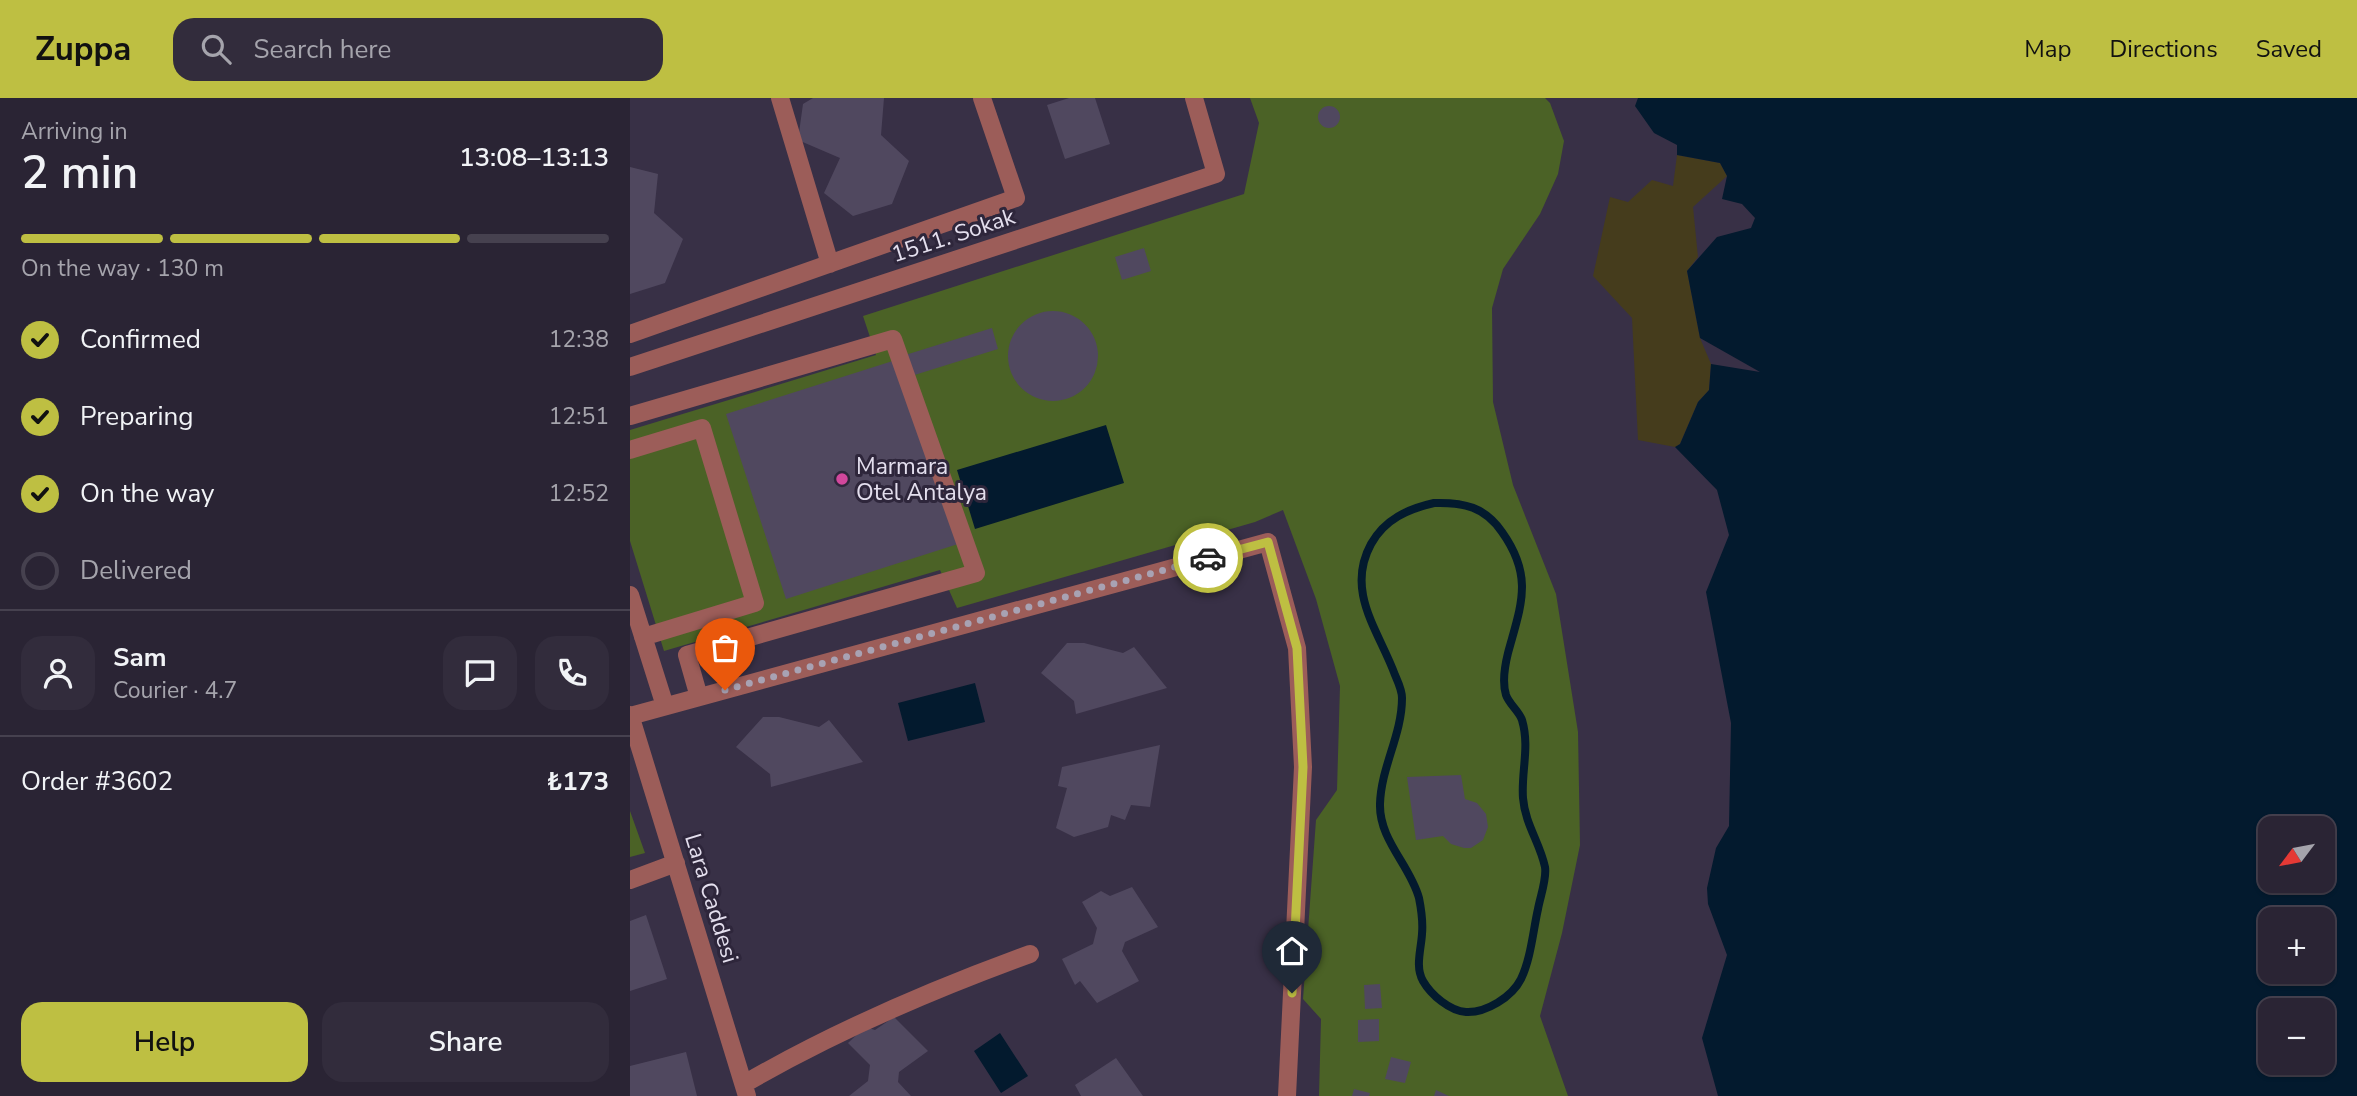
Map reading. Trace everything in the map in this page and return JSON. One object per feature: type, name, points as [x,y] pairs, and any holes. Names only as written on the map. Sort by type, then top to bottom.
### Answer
[{"type":"street","points":[[780,98],[830,264]]},
{"type":"street","points":[[630,334],[1016,198],[982,98]]},
{"type":"street","name":"1511. Sokak","points":[[630,367],[1216,174],[1194,98]]},
{"type":"street","points":[[630,416],[893,339],[976,573],[687,655],[699,697]]},
{"type":"street","points":[[630,450],[702,428],[755,603],[643,637]]},
{"type":"street","points":[[630,715],[1268,542],[1297,648],[1303,767],[1287,1096]]},
{"type":"street","points":[[630,595],[664,706]]},
{"type":"street","name":"Lara Caddesi","points":[[630,715],[746,1090]]},
{"type":"street","points":[[630,880],[676,863]]},
{"type":"street","points":[[746,1090],[816,1043],[958,981],[1030,954]]},
{"type":"green space","points":[[1250,98],[1545,98],[1550,103],[1564,141],[1558,174],[1540,214],[1503,269],[1492,308],[1493,402],[1513,485],[1556,594],[1578,732],[1580,845],[1562,933],[1540,1016],[1568,1096],[1319,1096],[1321,1019],[1303,999],[1316,820],[1337,790],[1340,686],[1316,599],[1283,510],[1255,522],[957,608],[940,570],[664,651],[630,541],[630,430],[876,355],[863,316],[1244,194],[1259,123]]},
{"type":"green space","points":[[630,811],[645,853],[630,857]]},
{"type":"sand","points":[[1677,155],[1720,163],[1727,176],[1693,207],[1698,257],[1687,271],[1700,338],[1711,364],[1709,390],[1698,402],[1680,444],[1675,447],[1638,440],[1632,318],[1593,276],[1610,197],[1628,202],[1652,180],[1673,186]]},
{"type":"water","points":[[1638,98],[2357,98],[2357,1096],[1718,1096],[1702,1038],[1727,955],[1708,904],[1707,888],[1716,848],[1729,826],[1731,723],[1706,592],[1729,535],[1717,490],[1675,447],[1680,444],[1698,402],[1709,390],[1711,364],[1760,372],[1700,338],[1687,271],[1717,237],[1751,228],[1755,218],[1742,204],[1722,199],[1727,176],[1720,163],[1677,155],[1677,145],[1654,133],[1635,106]]},
{"type":"water","points":[[1106,425],[1124,483],[975,529],[957,470]]},
{"type":"water","points":[[975,683],[985,722],[908,741],[898,703]]},
{"type":"water","points":[[1000,1033],[1028,1076],[1001,1093],[974,1051]]},
{"type":"building","points":[[813,98],[884,98],[881,135],[909,161],[892,204],[853,216],[824,193],[840,158],[798,140],[803,104]]},
{"type":"building","points":[[1069,98],[1095,98],[1110,144],[1065,159],[1047,105]]},
{"type":"building","points":[[1329,106],[1337,109],[1340,117],[1337,125],[1329,128],[1321,125],[1318,117],[1321,109]]},
{"type":"building","points":[[630,167],[658,174],[654,213],[683,239],[665,283],[630,294]]},
{"type":"building","points":[[1144,248],[1151,271],[1122,280],[1115,257]]},
{"type":"building","points":[[1044,311],[1062,311],[1078,318],[1091,331],[1098,347],[1098,365],[1091,381],[1078,394],[1062,401],[1044,401],[1028,394],[1015,381],[1008,365],[1008,347],[1015,331],[1028,318]]},
{"type":"building","points":[[992,328],[998,349],[908,377],[902,356]]},
{"type":"building","name":"Marmara Otel Antalya","points":[[899,359],[958,544],[786,599],[726,414]]},
{"type":"building","points":[[1067,643],[1084,643],[1123,653],[1134,647],[1167,688],[1076,714],[1074,701],[1041,673]]},
{"type":"building","points":[[763,717],[779,717],[819,727],[829,720],[863,762],[771,787],[770,774],[736,747]]},
{"type":"building","points":[[1160,745],[1150,807],[1131,805],[1125,820],[1111,815],[1108,827],[1074,837],[1056,828],[1067,788],[1058,786],[1062,767]]},
{"type":"building","points":[[1461,775],[1465,799],[1477,803],[1486,814],[1488,827],[1483,840],[1471,848],[1464,848],[1451,844],[1443,836],[1416,840],[1407,777]]},
{"type":"building","points":[[1132,887],[1158,927],[1125,942],[1122,951],[1139,981],[1097,1003],[1080,981],[1075,985],[1062,959],[1093,944],[1097,928],[1082,902],[1101,891],[1110,896]]},
{"type":"building","points":[[646,915],[667,979],[630,991],[630,921]]},
{"type":"building","points":[[1380,984],[1382,1008],[1365,1009],[1364,985]]},
{"type":"building","points":[[894,1017],[928,1051],[899,1072],[898,1082],[911,1096],[849,1096],[868,1081],[870,1065],[848,1043],[865,1027],[875,1030]]},
{"type":"building","points":[[1379,1019],[1379,1041],[1358,1042],[1358,1020]]},
{"type":"building","points":[[686,1052],[697,1096],[630,1096],[630,1066]]},
{"type":"building","points":[[1391,1057],[1411,1062],[1405,1083],[1385,1079]]},
{"type":"building","points":[[1116,1058],[1143,1096],[1081,1096],[1075,1085]]},
{"type":"building","points":[[1354,1089],[1370,1093],[1369,1096],[1352,1096]]},
{"type":"building","points":[[1436,1090],[1449,1096],[1434,1096]]},
{"type":"waterway","points":[[1434,503],[1464,505],[1481,512],[1502,532],[1518,563],[1522,591],[1507,658],[1504,685],[1507,698],[1521,717],[1524,730],[1524,807],[1545,867],[1529,953],[1521,979],[1505,998],[1474,1012],[1460,1011],[1447,1005],[1431,992],[1421,976],[1419,964],[1422,925],[1419,898],[1384,829],[1380,804],[1384,777],[1399,725],[1402,695],[1363,595],[1364,562],[1377,535],[1398,516],[1434,503]]},
{"type":"way so far","points":[[725,690],[1208,558]]},
{"type":"place","name":"Marmara Otel Antalya","points":[[842,479]]},
{"type":"route","points":[[1208,558],[1268,542],[1297,648],[1303,767],[1292,993]]}]
